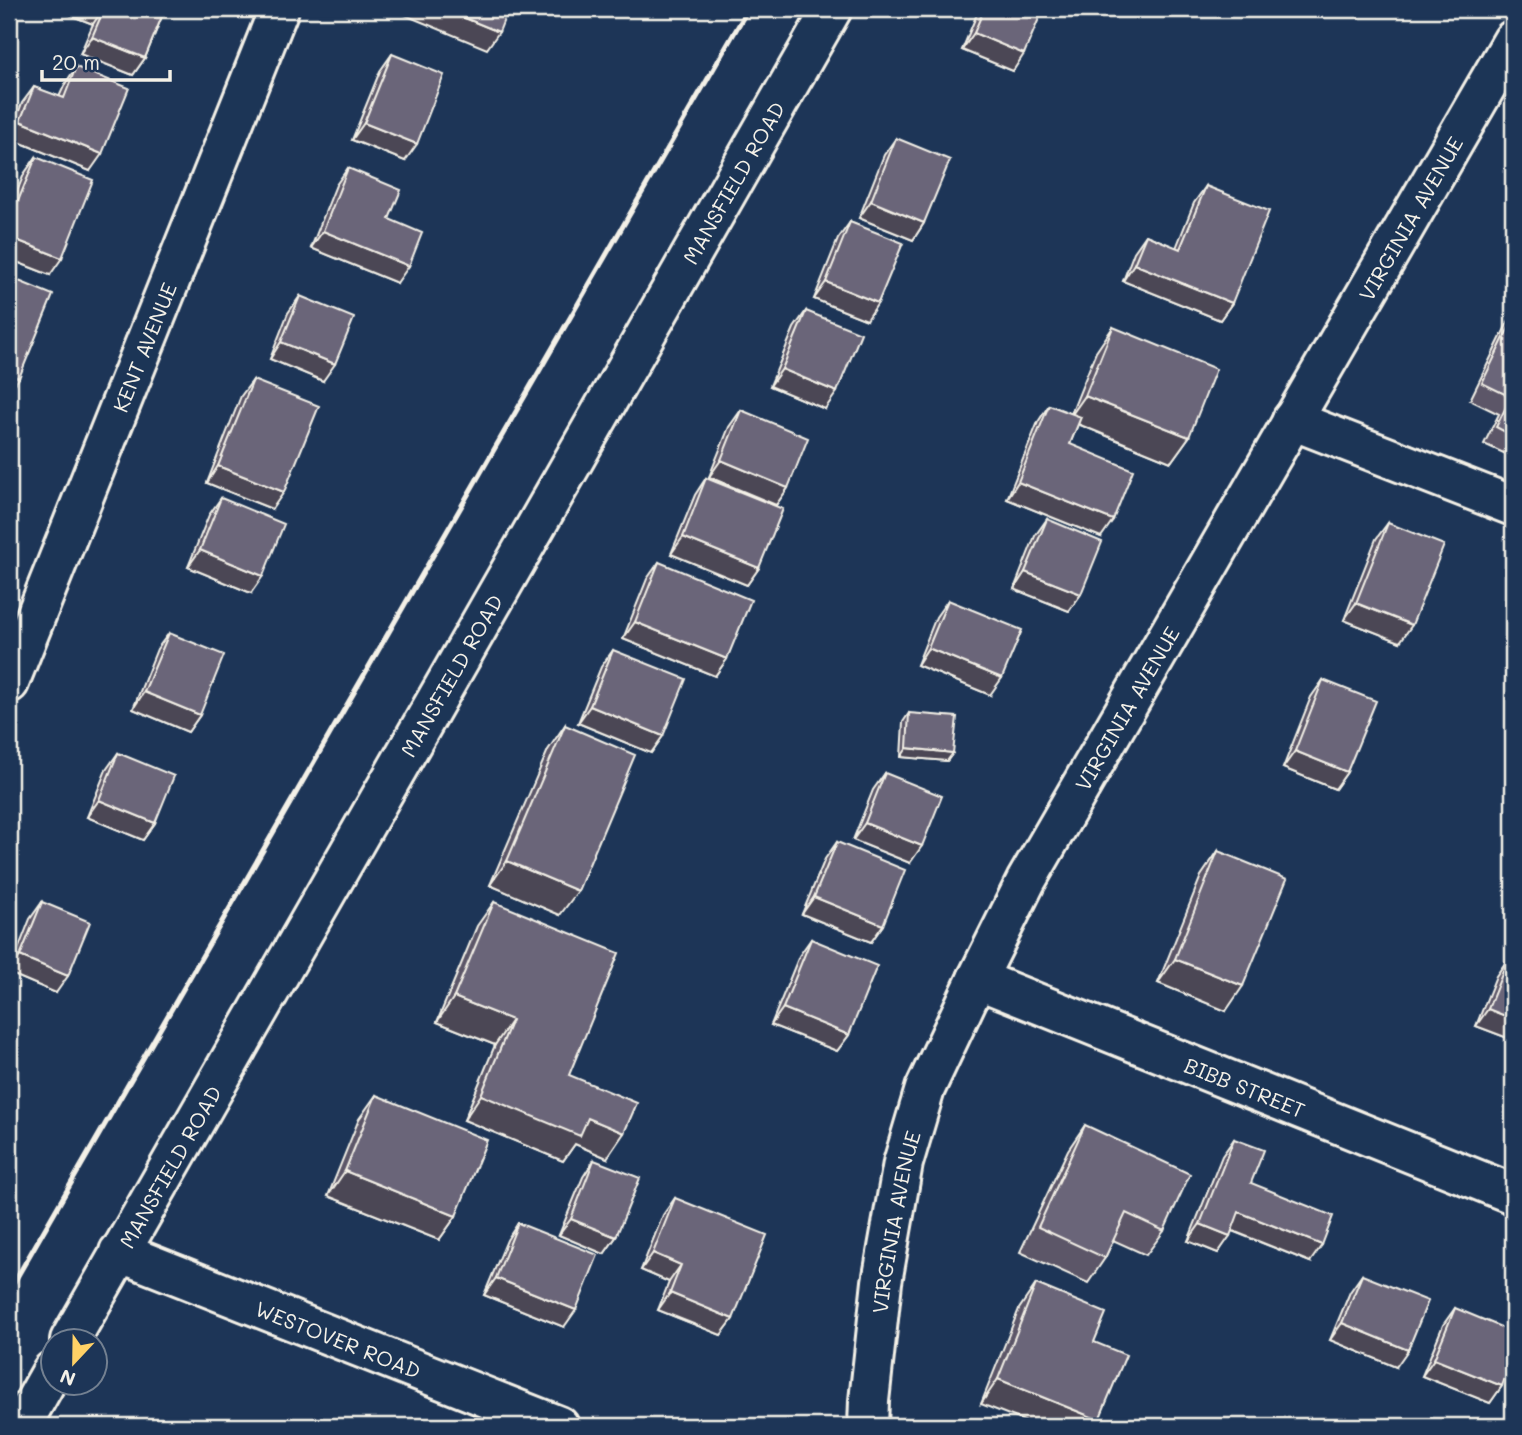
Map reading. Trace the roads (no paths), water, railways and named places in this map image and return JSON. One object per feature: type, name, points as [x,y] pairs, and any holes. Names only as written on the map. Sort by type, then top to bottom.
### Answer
[{"type":"street","name":"KENT AVENUE","points":[[9,683],[279,9]]},
{"type":"street","name":"MANSFIELD ROAD","points":[[78,1326],[832,9]]},
{"type":"street","name":"VIRGINIA AVENUE","points":[[868,1426],[882,1282],[902,1163],[925,1089],[1026,881],[1513,40]]},
{"type":"street","points":[[1292,420],[1513,506]]},
{"type":"street","name":"BIBB STREET","points":[[977,979],[1513,1194]]},
{"type":"street","name":"WESTOVER ROAD","points":[[119,1252],[559,1426]]},
{"type":"street","points":[[21,1426],[38,1396]]},
{"type":"railway","points":[[9,1291],[748,9]]}]
